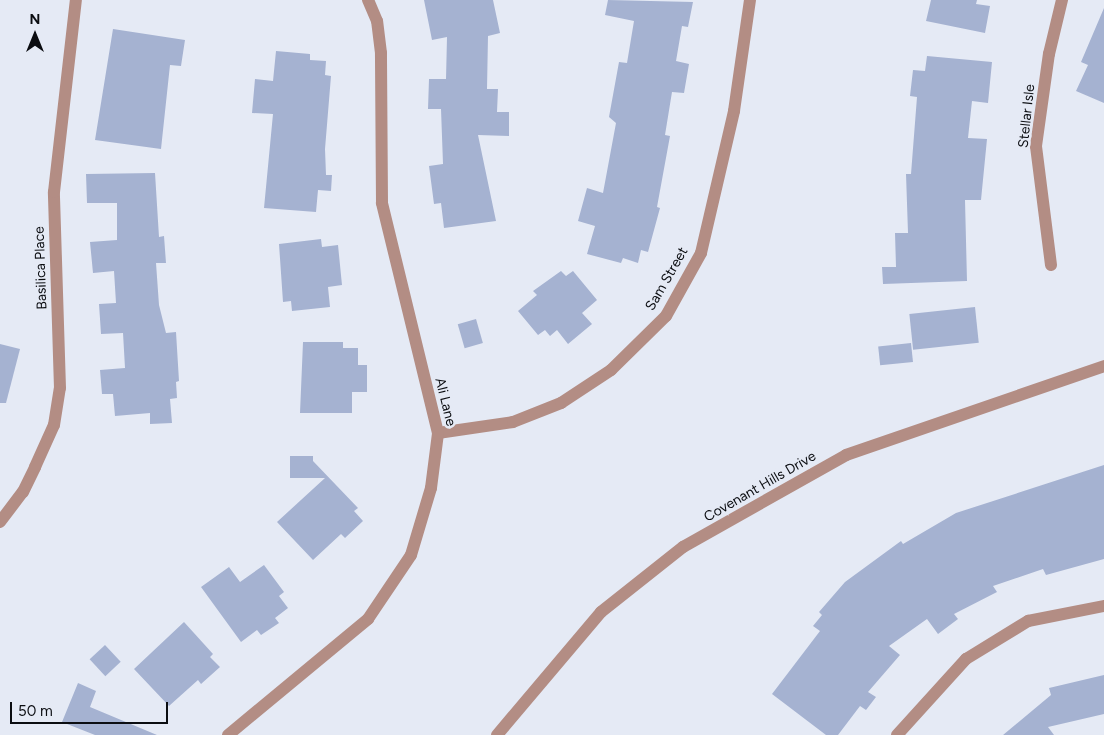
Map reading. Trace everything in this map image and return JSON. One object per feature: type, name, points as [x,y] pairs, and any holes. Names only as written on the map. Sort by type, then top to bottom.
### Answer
[{"type":"street","name":"Basilica Place","points":[[0,522],[23,492],[54,425],[60,388],[54,192],[76,0]]},
{"type":"street","name":"Ali Lane","points":[[228,735],[243,719],[329,654],[368,618],[392,589],[411,555],[424,519],[438,433],[382,204],[381,53],[377,21],[368,0]]},
{"type":"street","name":"Sam Street","points":[[438,433],[513,422],[561,403],[611,370],[666,316],[701,253],[734,111],[750,0]]},
{"type":"street","name":"Stellar Isle","points":[[1051,266],[1036,146],[1049,54],[1062,0]]},
{"type":"street","name":"Covenant Hills Drive","points":[[497,735],[601,612],[683,547],[846,455],[1104,366]]},
{"type":"street","points":[[897,735],[966,659],[1028,621],[1104,606]]},
{"type":"building","points":[[424,0],[493,0],[500,33],[488,36],[487,89],[498,89],[497,112],[509,112],[509,136],[478,135],[496,221],[444,228],[441,203],[434,204],[429,166],[443,164],[441,109],[428,109],[429,79],[446,79],[447,37],[432,40]]},
{"type":"building","points":[[608,0],[693,2],[688,27],[682,26],[676,61],[689,64],[684,93],[672,92],[665,135],[670,136],[657,207],[660,208],[648,252],[641,250],[638,263],[623,258],[621,263],[587,254],[595,226],[578,221],[587,188],[603,193],[616,123],[609,117],[619,62],[627,63],[634,21],[605,15]]},
{"type":"building","points":[[931,0],[977,0],[976,4],[990,6],[985,33],[926,21]]},
{"type":"building","points":[[1104,8],[1104,103],[1076,91],[1088,65],[1081,62]]},
{"type":"building","points":[[113,29],[185,40],[181,66],[170,65],[161,149],[95,140]]},
{"type":"building","points":[[276,51],[310,54],[310,60],[326,61],[325,75],[331,76],[325,149],[326,175],[332,175],[331,191],[318,190],[316,212],[264,208],[273,114],[252,113],[255,79],[273,81]]},
{"type":"building","points":[[927,56],[992,62],[988,103],[972,101],[968,138],[987,139],[981,200],[965,200],[967,281],[883,284],[882,267],[896,267],[895,233],[908,233],[906,174],[911,174],[917,97],[910,96],[913,70],[925,71]]},
{"type":"building","points":[[155,173],[159,237],[164,236],[166,263],[156,263],[159,305],[166,333],[176,332],[179,381],[176,382],[177,398],[170,399],[172,423],[150,424],[150,413],[115,416],[113,394],[102,394],[100,370],[125,368],[123,333],[101,334],[99,304],[116,303],[114,271],[93,273],[90,242],[117,240],[117,203],[87,203],[86,174]]},
{"type":"building","points":[[321,239],[322,247],[338,245],[342,285],[328,287],[330,307],[292,311],[291,301],[283,302],[279,244]]},
{"type":"building","points":[[561,271],[566,276],[573,271],[597,300],[582,313],[592,324],[568,344],[557,330],[550,336],[545,330],[538,335],[518,311],[537,295],[533,291]]},
{"type":"building","points":[[975,307],[979,343],[913,350],[909,314]]},
{"type":"building","points":[[476,319],[483,343],[465,348],[458,324]]},
{"type":"building","points":[[303,342],[343,342],[343,348],[358,348],[358,365],[367,365],[367,392],[352,392],[352,413],[300,413]]},
{"type":"building","points":[[911,343],[913,362],[880,365],[878,346]]},
{"type":"building","points":[[0,344],[20,349],[6,403],[0,403]]},
{"type":"building","points":[[290,456],[313,456],[313,461],[358,508],[354,511],[363,521],[345,538],[341,534],[313,560],[277,522],[325,478],[290,478]]},
{"type":"building","points":[[1104,465],[1104,559],[1046,575],[1043,569],[993,586],[997,592],[954,614],[958,619],[938,634],[927,619],[889,646],[900,655],[868,692],[876,697],[866,710],[860,706],[838,735],[826,735],[772,694],[820,631],[813,626],[822,615],[819,612],[845,582],[901,541],[903,544],[956,513]]},
{"type":"building","points":[[264,565],[284,592],[279,596],[288,608],[275,618],[279,623],[261,635],[257,630],[241,642],[201,587],[229,567],[240,582]]},
{"type":"building","points":[[184,622],[213,654],[210,657],[220,667],[201,684],[198,680],[169,706],[134,669]]},
{"type":"building","points":[[105,645],[121,662],[105,676],[90,659]]},
{"type":"building","points":[[1104,675],[1104,714],[1048,727],[1054,735],[1003,735],[1051,695],[1049,688]]},
{"type":"building","points":[[78,683],[96,691],[90,707],[157,735],[95,735],[62,722]]}]
